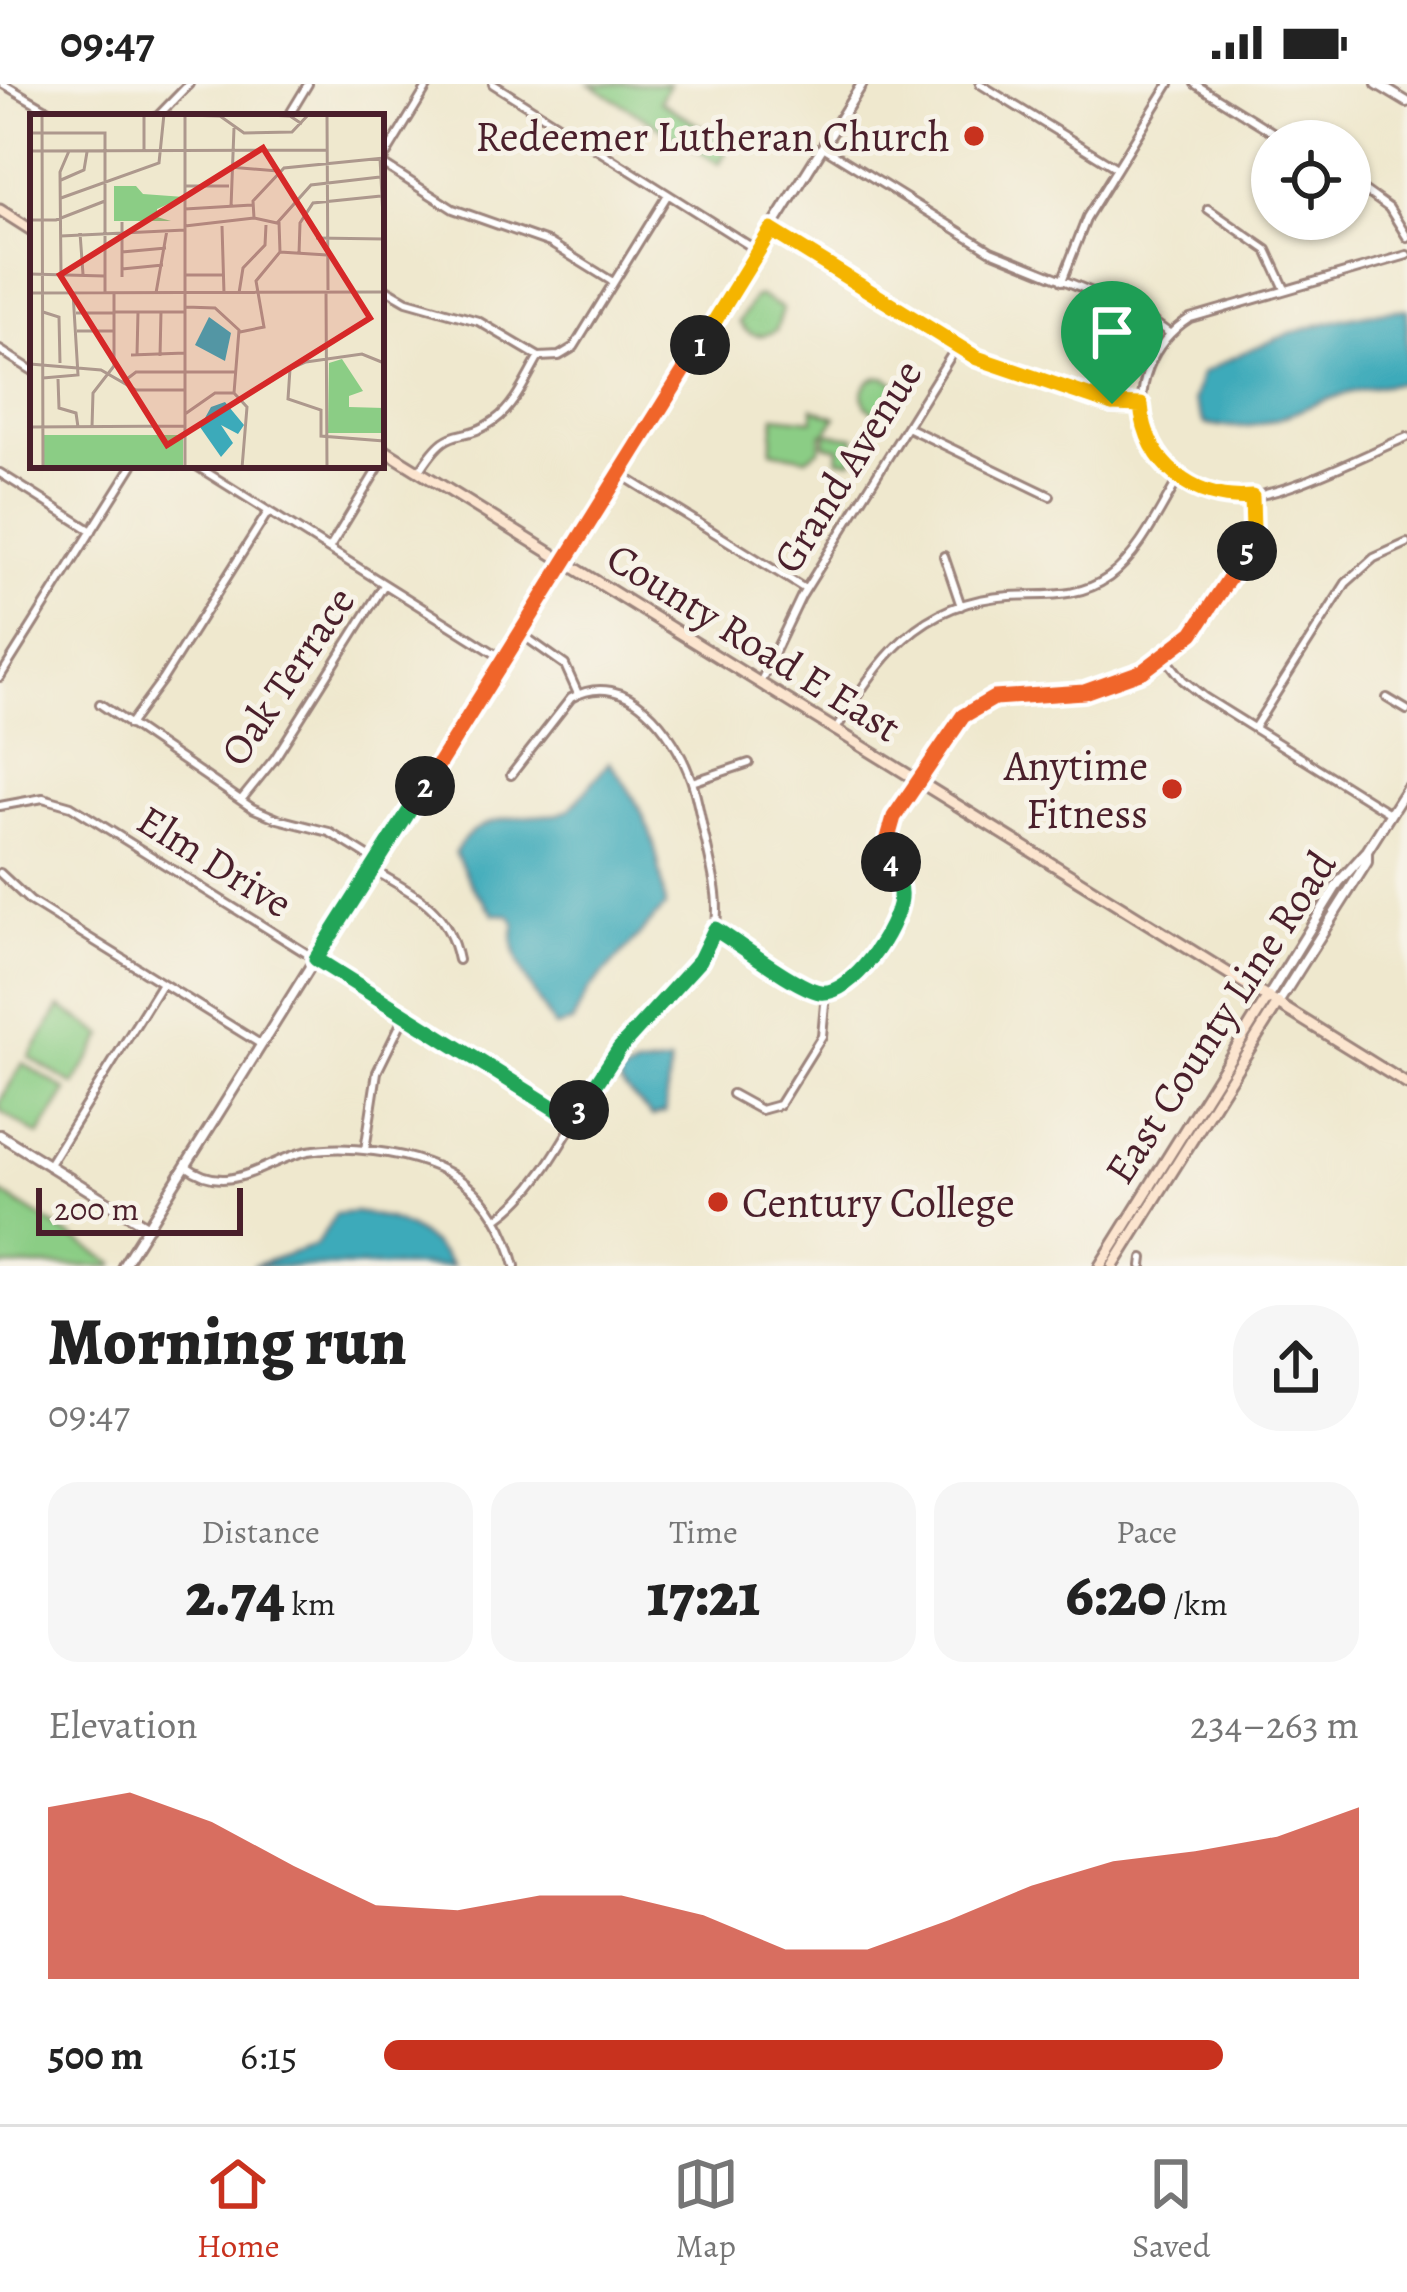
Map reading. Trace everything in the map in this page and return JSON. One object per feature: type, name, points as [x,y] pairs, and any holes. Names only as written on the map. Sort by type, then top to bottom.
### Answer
[{"type":"main road","points":[[3,216],[30,230]]},
{"type":"main road","name":"County Road E East","points":[[384,450],[1407,1084]]},
{"type":"main road","name":"East County Line Road","points":[[1100,1266],[1273,1000]]},
{"type":"main road","name":"East County Line Road","points":[[1113,1266],[1273,1000]]},
{"type":"street","points":[[4,84],[55,114]]},
{"type":"street","points":[[160,114],[189,84]]},
{"type":"street","points":[[290,114],[308,84]]},
{"type":"street","points":[[384,158],[429,84]]},
{"type":"street","points":[[493,84],[758,251]]},
{"type":"street","points":[[123,1266],[862,84]]},
{"type":"street","points":[[980,84],[1116,168]]},
{"type":"street","points":[[1062,281],[1087,217],[1168,84]]},
{"type":"street","points":[[1195,84],[1253,120]]},
{"type":"street","points":[[1377,84],[1407,102]]},
{"type":"street","points":[[823,147],[991,251],[1137,310],[1169,333]]},
{"type":"street","points":[[384,165],[453,209],[550,243],[613,282]]},
{"type":"street","points":[[1371,195],[1389,208],[1407,237]]},
{"type":"street","points":[[384,288],[407,301],[478,321],[539,357],[560,356],[574,347],[667,196]]},
{"type":"street","points":[[1208,209],[1267,250],[1285,289]]},
{"type":"street","points":[[771,230],[957,346],[994,364],[1101,401],[1141,405]]},
{"type":"street","points":[[1407,255],[1202,312],[1169,333],[1148,366],[1141,405],[1150,441],[1179,478],[1214,495],[1252,497],[1407,437]]},
{"type":"street","name":"Grand Avenue","points":[[759,684],[806,589],[957,346]]},
{"type":"street","points":[[0,350],[30,368]]},
{"type":"street","points":[[419,472],[442,440],[501,416],[539,357]]},
{"type":"street","points":[[907,427],[1050,496]]},
{"type":"street","points":[[0,677],[131,468]]},
{"type":"street","points":[[200,468],[504,659]]},
{"type":"street","points":[[329,549],[379,468]]},
{"type":"street","points":[[0,473],[92,531]]},
{"type":"street","points":[[620,474],[806,589]]},
{"type":"street","points":[[835,731],[888,652],[930,619],[996,597],[1060,596],[1098,584],[1128,558],[1179,478]]},
{"type":"street","points":[[715,929],[806,986],[826,992],[844,987],[859,974],[897,913],[899,885],[888,838],[894,817],[955,724],[982,703],[1006,695],[1101,688],[1165,657],[1205,619],[1240,565],[1253,530],[1252,497]]},
{"type":"street","points":[[129,724],[268,512]]},
{"type":"street","points":[[1253,728],[1346,583],[1374,557],[1407,543]]},
{"type":"street","points":[[944,556],[961,606]]},
{"type":"street","name":"Oak Terrace","points":[[241,800],[275,758],[384,584]]},
{"type":"street","points":[[520,633],[565,665],[578,694]]},
{"type":"street","points":[[1165,657],[1193,689],[1391,814]]},
{"type":"street","points":[[498,1218],[527,1192],[619,1049],[700,960],[715,929],[715,886],[692,782],[664,732],[634,700],[606,689],[578,694],[565,704],[512,775]]},
{"type":"street","points":[[1387,698],[1407,710]]},
{"type":"street","points":[[100,704],[241,800],[278,820],[329,832],[439,913],[453,935],[458,960]]},
{"type":"street","points":[[692,782],[749,763]]},
{"type":"street","name":"East County Line Road","points":[[1273,1000],[1339,882],[1367,851],[1407,788]]},
{"type":"street","name":"Elm Drive","points":[[0,806],[43,797],[71,806],[573,1120]]},
{"type":"street","points":[[0,873],[20,894],[262,1045]]},
{"type":"street","points":[[48,1166],[162,983]]},
{"type":"street","points":[[732,1094],[761,1110],[779,1105],[822,1036],[826,992]]},
{"type":"street","points":[[365,1150],[377,1072],[405,1015]]},
{"type":"street","points":[[0,1136],[148,1228]]},
{"type":"street","points":[[186,1166],[212,1179],[234,1180],[298,1153],[329,1148],[432,1162],[454,1175],[498,1218],[514,1266]]},
{"type":"green space","points":[[590,84],[669,84],[660,101],[730,145],[719,164]]},
{"type":"green space","points":[[760,296],[783,309],[776,330],[760,335],[739,322]]},
{"type":"green space","points":[[881,377],[894,382],[899,395],[894,408],[881,413],[868,408],[863,395],[868,382]]},
{"type":"green space","points":[[813,408],[836,417],[822,433],[820,449],[806,458],[771,451],[775,416],[813,420]]},
{"type":"green space","points":[[826,433],[855,437],[852,461],[838,459],[839,448],[825,445]]},
{"type":"green space","points":[[60,1007],[104,1035],[74,1085],[29,1057]]},
{"type":"green space","points":[[23,1063],[67,1091],[39,1136],[0,1111],[0,1101]]},
{"type":"green space","points":[[0,1192],[115,1264],[114,1266],[0,1266]]},
{"type":"water","points":[[1407,309],[1407,382],[1344,394],[1253,426],[1205,424],[1194,400],[1201,374],[1300,331]]},
{"type":"water","points":[[609,762],[649,830],[665,907],[588,991],[572,1023],[554,1027],[514,950],[515,924],[509,915],[494,914],[455,853],[463,840],[486,824],[559,814],[571,808]]},
{"type":"water","points":[[670,1063],[665,1112],[652,1116],[621,1085],[620,1076],[636,1068]]},
{"type":"water","points":[[355,1212],[410,1228],[452,1266],[252,1266],[316,1245],[336,1214]]},
{"type":"place","name":"Redeemer Lutheran Church","points":[[974,136]]},
{"type":"place","name":"Anytime Fitness","points":[[1172,789]]},
{"type":"place","name":"Century College","points":[[718,1202]]},
{"type":"route","points":[[771,230],[977,358],[1112,404],[1141,405],[1155,452],[1179,478],[1214,495],[1252,497],[1253,530],[1246,554],[1193,633],[1143,671],[1084,692],[994,698],[955,724],[894,817],[888,850],[899,885],[897,913],[859,974],[844,987],[812,990],[715,929],[700,960],[619,1049],[573,1120],[316,959],[771,230]]}]
